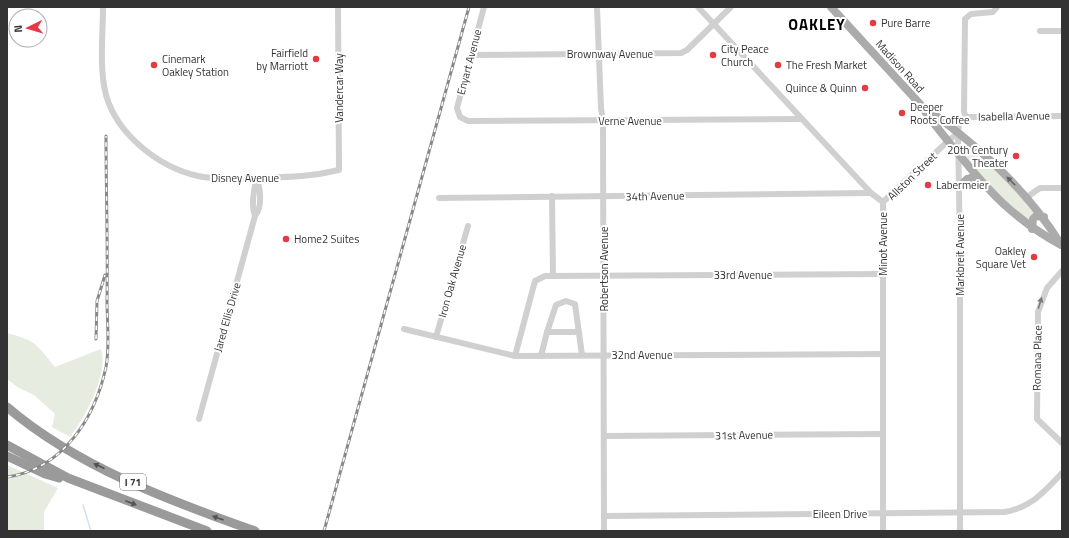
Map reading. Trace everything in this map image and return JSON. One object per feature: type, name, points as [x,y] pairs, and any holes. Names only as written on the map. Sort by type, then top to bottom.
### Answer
[{"type":"highway","name":"I 71","points":[[7,407],[49,439],[88,461],[214,516],[255,531]]},
{"type":"highway","name":"I 71","points":[[7,445],[68,478],[207,531]]},
{"type":"highway","points":[[7,456],[45,474],[88,486]]},
{"type":"main road","name":"Madison Road","points":[[832,8],[920,104],[976,177],[1008,209],[1034,230],[1061,245]]},
{"type":"main road","name":"Madison Road","points":[[920,104],[950,126],[1027,197],[1045,219],[1061,245]]},
{"type":"main road","points":[[931,120],[950,126]]},
{"type":"main road","points":[[959,187],[967,179],[976,177]]},
{"type":"main road","points":[[1036,216],[1045,219],[1044,228],[1034,230],[1031,224],[1036,216]]},
{"type":"street","name":"Disney Avenue","points":[[103,7],[103,77],[106,94],[116,119],[124,130],[158,159],[188,173],[212,178],[300,178],[339,170]]},
{"type":"street","name":"Vandercar Way","points":[[338,7],[339,170]]},
{"type":"street","name":"Enyart Avenue","points":[[460,117],[457,108],[484,7]]},
{"type":"street","name":"Robertson Avenue","points":[[597,7],[603,121],[604,531]]},
{"type":"street","name":"Minot Avenue","points":[[698,7],[871,193],[883,202],[884,531]]},
{"type":"street","name":"Brownway Avenue","points":[[471,55],[681,53],[687,50],[730,7]]},
{"type":"street","points":[[966,117],[964,112],[965,19],[971,14],[993,12],[997,7]]},
{"type":"street","points":[[1040,31],[1062,31]]},
{"type":"street","name":"Isabella Avenue","points":[[966,117],[1062,116]]},
{"type":"street","name":"Verne Avenue","points":[[460,117],[468,121],[802,119]]},
{"type":"street","name":"Markbreit Avenue","points":[[960,531],[958,133],[959,125],[966,117]]},
{"type":"street","name":"Allston Street","points":[[883,202],[958,133]]},
{"type":"street","name":"Jared Ellis Drive","points":[[199,419],[255,216],[259,212],[260,188],[257,178]]},
{"type":"street","points":[[1027,197],[1040,188],[1062,188]]},
{"type":"street","name":"34th Avenue","points":[[439,198],[871,193]]},
{"type":"street","points":[[552,196],[553,276]]},
{"type":"street","name":"Iron Oak Avenue","points":[[436,337],[468,226]]},
{"type":"street","name":"Romana Place","points":[[1062,271],[1047,288],[1039,304],[1037,419],[1062,443]]},
{"type":"street","name":"33rd Avenue","points":[[515,356],[535,281],[545,276],[883,274]]},
{"type":"street","points":[[541,356],[554,308],[561,302],[570,301],[575,304],[582,355]]},
{"type":"street","name":"32nd Avenue","points":[[404,329],[515,356],[883,354]]},
{"type":"street","points":[[547,332],[579,332]]},
{"type":"street","name":"31st Avenue","points":[[604,436],[884,434]]},
{"type":"street","name":"Eileen Drive","points":[[604,516],[1004,512],[1019,509],[1038,497],[1062,473]]},
{"type":"shaded area","points":[[966,149],[970,149],[982,160],[992,166],[1036,213],[1028,221],[992,189],[963,153]]},
{"type":"shaded area","points":[[7,333],[24,338],[35,344],[55,367],[101,349],[103,359],[99,383],[89,407],[70,437],[52,427],[55,414],[34,395],[19,388],[7,379]]},
{"type":"shaded area","points":[[7,465],[58,488],[44,512],[44,531],[7,531]]},
{"type":"waterway","points":[[83,505],[91,531]]},
{"type":"railway","points":[[324,531],[469,7]]},
{"type":"railway","points":[[7,477],[27,472],[45,464],[60,452],[85,422],[94,405],[101,386],[106,367],[108,342],[106,136]]},
{"type":"railway","points":[[96,339],[97,301],[105,275]]},
{"type":"place","name":"Pure Barre","points":[[873,23]]},
{"type":"place","name":"City Peace Church","points":[[713,55]]},
{"type":"place","name":"Fairfield by Marriott","points":[[316,59]]},
{"type":"place","name":"Cinemark Oakley Station","points":[[154,65]]},
{"type":"place","name":"The Fresh Market","points":[[778,65]]},
{"type":"place","name":"Quince & Quinn","points":[[865,88]]},
{"type":"place","name":"Deeper Roots Coffee","points":[[902,113]]},
{"type":"place","name":"20th Century Theater","points":[[1016,156]]},
{"type":"place","name":"Labermeier","points":[[928,185]]},
{"type":"place","name":"Home2 Suites","points":[[286,239]]},
{"type":"place","name":"Oakley Square Vet","points":[[1034,257]]},
{"type":"district","name":"OAKLEY","points":[[817,25]]}]
